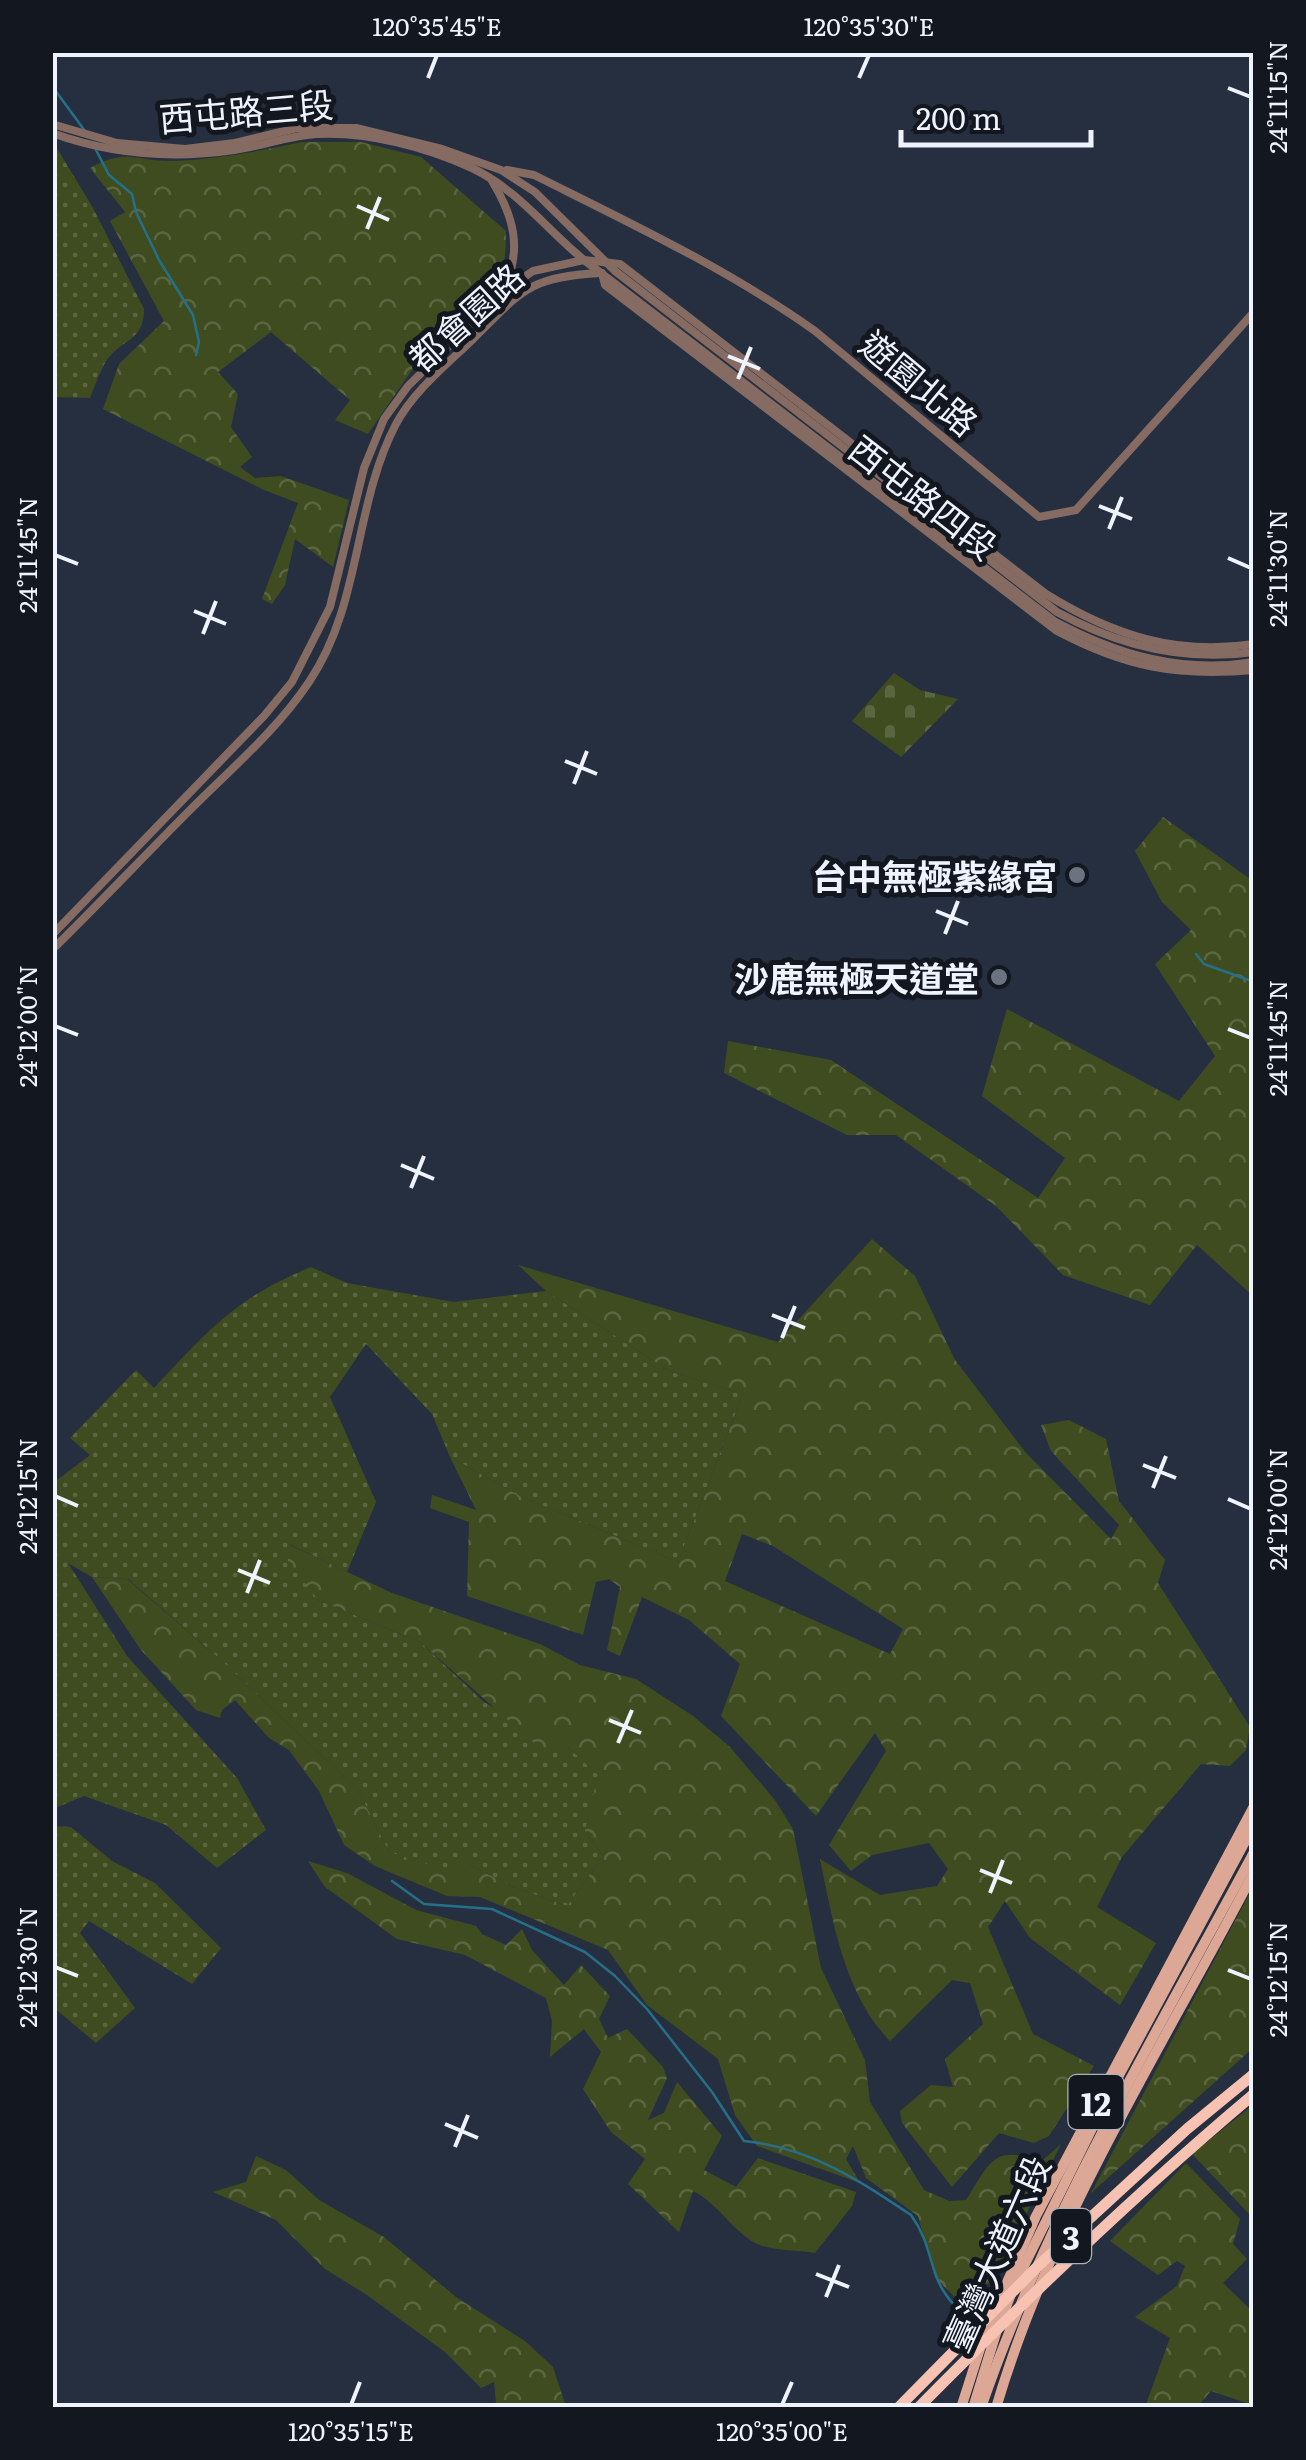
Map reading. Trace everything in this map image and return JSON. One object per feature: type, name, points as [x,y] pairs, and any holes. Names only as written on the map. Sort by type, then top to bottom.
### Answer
[{"type":"highway","name":"3","points":[[898,2408],[1038,2266],[1187,2129],[1254,2074]]},
{"type":"highway","name":"3","points":[[918,2408],[1027,2297],[1184,2152],[1254,2094]]},
{"type":"main road","name":"臺灣大道六段","points":[[961,2408],[985,2333],[1036,2216],[1254,1806]]},
{"type":"main road","name":"臺灣大道六段","points":[[973,2408],[996,2330],[1015,2284],[1111,2090],[1254,1825]]},
{"type":"main road","name":"臺灣大道六段","points":[[980,2408],[1024,2288],[1122,2095],[1254,1852]]},
{"type":"main road","name":"臺灣大道六段","points":[[996,2408],[1018,2339],[1050,2264],[1154,2054],[1254,1872]]},
{"type":"street","name":"西屯路三段","points":[[52,124],[117,143],[185,149],[234,143],[297,128],[356,128],[442,149],[501,170]]},
{"type":"street","name":"西屯路三段","points":[[52,133],[101,146],[172,156],[236,150],[316,134],[359,134],[446,158],[489,177]]},
{"type":"street","points":[[495,302],[508,279],[516,242],[508,208],[489,177],[501,170]]},
{"type":"street","name":"遊園北路","points":[[501,170],[534,175],[735,278],[780,306],[816,331],[1038,518],[1076,510],[1254,312]]},
{"type":"street","name":"西屯路四段","points":[[501,170],[535,192],[605,269],[1054,621],[1086,639],[1159,662],[1223,666],[1254,662]]},
{"type":"street","name":"西屯路四段","points":[[489,177],[517,195],[584,260],[605,269],[1057,612],[1090,630],[1159,651],[1208,656],[1254,648]]},
{"type":"street","points":[[553,211],[545,190],[549,186],[562,189]]},
{"type":"street","name":"都會園路","points":[[52,936],[273,707],[292,682],[330,607],[364,468],[384,419],[417,376],[533,271],[584,260]]},
{"type":"street","name":"西屯路四段","points":[[605,269],[605,285],[1058,632],[1096,651],[1143,667],[1175,673],[1254,670]]},
{"type":"street","name":"都會園路","points":[[52,950],[262,739],[312,679],[344,609],[373,480],[383,454],[397,422],[430,381],[527,288],[552,278],[605,269]]},
{"type":"green space","points":[[52,140],[93,208],[144,309],[140,328],[107,360],[90,398],[53,397]]},
{"type":"green space","points":[[302,142],[361,142],[421,157],[506,231],[505,250],[501,275],[488,299],[414,367],[368,434],[335,420],[350,400],[271,332],[218,372],[238,394],[231,427],[252,457],[240,467],[255,478],[281,476],[349,500],[333,567],[295,539],[285,585],[272,604],[262,599],[298,503],[264,490],[103,409],[119,364],[164,321],[110,221],[125,212],[90,168],[114,158],[191,160]]},
{"type":"green space","points":[[894,673],[920,690],[958,699],[901,757],[852,721]]},
{"type":"green space","points":[[1163,817],[1253,881],[1253,1296],[1197,1245],[1150,1305],[1063,1275],[996,1206],[896,1135],[847,1135],[724,1073],[728,1041],[831,1060],[1038,1198],[1065,1158],[982,1096],[1007,1009],[1179,1101],[1215,1056],[1155,964],[1191,930],[1162,902],[1135,851]]},
{"type":"green space","points":[[872,1239],[915,1276],[955,1360],[1026,1453],[1111,1539],[1119,1525],[1051,1451],[1041,1425],[1069,1420],[1106,1439],[1119,1501],[1165,1560],[1158,1583],[1250,1727],[1246,1750],[1230,1766],[1201,1764],[1122,1857],[1097,1907],[1156,1943],[1120,2005],[1030,1938],[1005,1901],[988,1927],[1033,2034],[1094,2066],[1049,2136],[1034,2143],[999,2133],[952,2187],[902,2123],[900,2111],[931,2085],[953,2087],[945,2059],[983,2024],[970,1983],[952,1980],[890,2041],[874,2022],[851,1979],[820,1859],[880,1895],[937,1886],[948,1869],[929,1843],[872,1855],[851,1871],[829,1845],[886,1751],[875,1733],[816,1816],[721,1716],[740,1664],[689,1620],[642,1597],[620,1656],[607,1650],[620,1587],[609,1579],[596,1582],[583,1635],[467,1596],[469,1522],[430,1508],[432,1495],[476,1510],[450,1457],[522,1497],[678,1562],[743,1394],[669,1371],[546,1291],[518,1265],[778,1342]],"holes":[[[742,1534],[773,1546],[903,1629],[890,1654],[725,1581]]]},
{"type":"green space","points":[[311,1267],[347,1283],[454,1302],[546,1291],[669,1371],[743,1394],[678,1562],[522,1497],[450,1457],[432,1414],[366,1344],[330,1397],[376,1502],[347,1572],[289,1544],[318,1600],[420,1642],[484,1702],[568,1747],[599,1775],[585,1831],[603,1856],[567,1906],[513,1887],[464,1862],[460,1875],[389,1852],[358,1790],[223,1662],[128,1579],[92,1577],[68,1563],[127,1656],[237,1778],[266,1830],[217,1868],[166,1825],[84,1796],[53,1809],[52,1484],[90,1455],[70,1438],[136,1370],[154,1388],[225,1317],[262,1291]]},
{"type":"green space","points":[[288,1544],[392,1593],[540,1644],[580,1665],[636,1679],[693,1716],[729,1746],[775,1800],[793,1829],[821,1968],[865,2060],[870,2102],[924,2190],[949,2201],[966,2200],[994,2160],[1012,2155],[1041,2162],[1061,2144],[992,2283],[971,2287],[957,2299],[935,2278],[918,2216],[866,2178],[853,2146],[846,2159],[860,2183],[757,2146],[735,2115],[718,2059],[647,2005],[608,1950],[480,1897],[447,1896],[375,1866],[344,1845],[319,1791],[289,1750],[269,1738],[235,1700],[222,1710],[220,1718],[196,1710],[141,1650],[92,1577],[127,1579],[223,1662],[358,1790],[389,1852],[459,1874],[464,1862],[513,1887],[567,1906],[603,1856],[585,1831],[598,1775],[568,1747],[542,1750],[420,1642],[318,1600],[288,1561]]},
{"type":"green space","points":[[52,1826],[71,1827],[112,1861],[155,1883],[221,1948],[192,1984],[89,1921],[80,1933],[135,2008],[96,2043],[53,2007]]},
{"type":"green space","points":[[308,1861],[347,1873],[416,1910],[476,1926],[482,1934],[506,1945],[522,1929],[532,1950],[564,1985],[581,1965],[610,1996],[599,2019],[608,2038],[627,2029],[663,2067],[667,2078],[648,2120],[664,2113],[677,2082],[722,2136],[704,2170],[736,2187],[758,2158],[856,2192],[852,2206],[815,2253],[757,2244],[693,2191],[679,2232],[628,2184],[645,2159],[611,2132],[583,2089],[601,2052],[584,2029],[550,2057],[552,2021],[546,1998],[465,1955],[397,1939],[325,1887]]},
{"type":"green space","points":[[1253,1887],[1253,2048],[1091,2193]]},
{"type":"green space","points":[[1253,2105],[1253,2218],[1192,2154]]},
{"type":"green space","points":[[256,2156],[286,2170],[319,2200],[384,2237],[456,2297],[525,2341],[553,2367],[566,2407],[500,2407],[494,2382],[481,2388],[445,2352],[325,2269],[276,2220],[213,2192],[246,2182]]},
{"type":"green space","points":[[1186,2163],[1240,2219],[1233,2244],[1247,2259],[1223,2283],[1253,2312],[1253,2405],[1211,2391],[1197,2407],[1145,2407],[1170,2338],[1135,2317],[1177,2286],[1185,2266],[1177,2261],[1158,2275],[1110,2241]]},
{"type":"waterway","points":[[52,86],[85,131]]},
{"type":"waterway","points":[[96,150],[109,175],[132,194],[136,212],[159,260],[193,315],[199,342],[196,355]]},
{"type":"waterway","points":[[1196,954],[1204,964],[1254,982]]},
{"type":"waterway","points":[[392,1881],[424,1904],[492,1909],[585,1952],[647,2009],[712,2092],[744,2141],[812,2158],[911,2215],[920,2229],[937,2279],[967,2317]]},
{"type":"place","name":"台中無極紫緣宮","points":[[1077,875]]},
{"type":"place","name":"沙鹿無極天道堂","points":[[999,977]]}]
